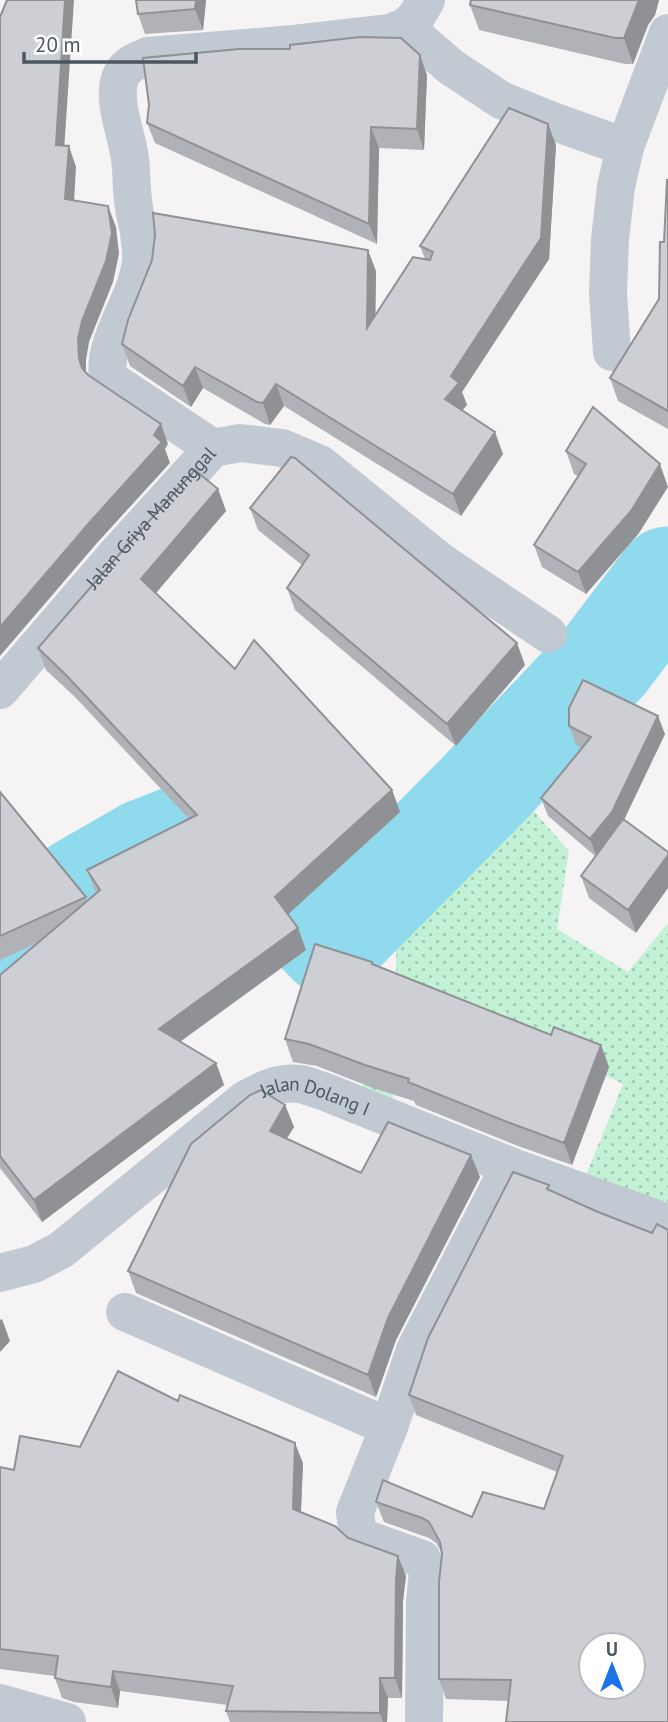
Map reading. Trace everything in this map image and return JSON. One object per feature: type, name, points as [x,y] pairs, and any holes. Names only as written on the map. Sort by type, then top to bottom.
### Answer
[{"type":"street","points":[[416,13],[451,67],[501,100],[625,147]]},
{"type":"street","name":"Jalan Griya Manunggal","points":[[0,690],[114,557],[213,448],[108,378],[106,365],[109,353],[134,291],[141,260],[130,158],[119,109],[118,87],[122,73],[132,62],[148,55],[390,33],[416,13]]},
{"type":"street","points":[[612,352],[608,293],[616,187],[625,147],[668,33]]},
{"type":"street","points":[[213,448],[240,443],[282,448],[320,464],[441,562],[548,634]]},
{"type":"street","name":"Jalan Dolang I","points":[[0,1273],[34,1264],[61,1250],[246,1099],[266,1088],[285,1084],[300,1084],[328,1093],[510,1166],[668,1223]]},
{"type":"street","points":[[424,1722],[425,1601],[428,1572],[422,1559],[363,1538],[357,1528],[355,1513],[389,1427],[415,1350],[510,1166]]},
{"type":"street","points":[[125,1312],[389,1427]]},
{"type":"street","points":[[0,1703],[67,1722]]},
{"type":"green space","points":[[515,790],[569,851],[557,929],[628,972],[668,923],[668,1239],[575,1202],[623,1084],[558,1053],[445,1016],[381,1115],[359,1093],[375,1060],[396,970],[396,908]]},
{"type":"building","points":[[7,0],[65,0],[56,145],[69,146],[65,199],[108,206],[112,233],[106,261],[82,321],[78,339],[79,358],[88,375],[161,424],[154,435],[162,442],[0,627],[0,17]]},
{"type":"building","points":[[136,0],[196,0],[195,9],[138,14]]},
{"type":"building","points":[[471,0],[639,0],[624,38],[615,38],[470,5]]},
{"type":"building","points":[[360,37],[401,38],[420,55],[417,129],[371,127],[369,224],[147,123],[149,105],[143,58],[239,49],[290,49],[290,45]]},
{"type":"building","points":[[509,108],[548,124],[541,238],[451,376],[459,383],[445,399],[495,432],[453,494],[276,384],[263,403],[257,402],[195,367],[183,386],[122,344],[128,320],[152,260],[155,235],[153,213],[368,250],[367,328],[413,257],[430,260],[433,252],[420,246]]},
{"type":"building","points":[[667,180],[668,411],[610,378],[659,299],[660,242],[664,242]]},
{"type":"building","points":[[593,407],[660,464],[631,511],[578,572],[534,545],[586,464],[566,451]]},
{"type":"building","points":[[291,457],[517,643],[447,724],[287,588],[309,555],[250,508]]},
{"type":"building","points":[[195,470],[218,489],[141,579],[235,669],[254,640],[392,790],[275,897],[298,928],[159,1029],[216,1063],[34,1200],[0,1156],[0,975],[100,890],[87,870],[197,815],[38,648]]},
{"type":"building","points":[[583,680],[658,716],[612,812],[590,839],[541,798],[591,737],[569,726],[569,708]]},
{"type":"building","points":[[0,792],[86,897],[0,936]]},
{"type":"building","points":[[623,819],[668,852],[628,910],[581,876]]},
{"type":"building","points":[[315,944],[372,962],[551,1035],[554,1027],[601,1045],[564,1143],[408,1082],[409,1079],[309,1044],[285,1039]]},
{"type":"building","points":[[261,1090],[285,1105],[270,1131],[361,1173],[388,1122],[471,1155],[388,1318],[368,1375],[128,1271],[191,1144],[250,1095]]},
{"type":"building","points":[[513,1172],[549,1185],[547,1189],[652,1233],[657,1224],[668,1230],[668,1722],[506,1722],[511,1680],[439,1679],[440,1542],[429,1522],[376,1502],[383,1480],[472,1517],[483,1492],[544,1509],[563,1456],[409,1395],[428,1338]]},
{"type":"building","points":[[118,1371],[178,1401],[180,1395],[295,1443],[293,1509],[335,1526],[348,1538],[398,1556],[395,1678],[380,1678],[380,1713],[226,1711],[233,1686],[113,1671],[111,1687],[67,1681],[55,1678],[58,1656],[0,1649],[0,1467],[14,1470],[20,1436],[80,1447]]},
{"type":"waterway","points":[[0,958],[80,888],[146,850],[213,824],[330,944],[478,795],[605,661],[668,578]]}]
